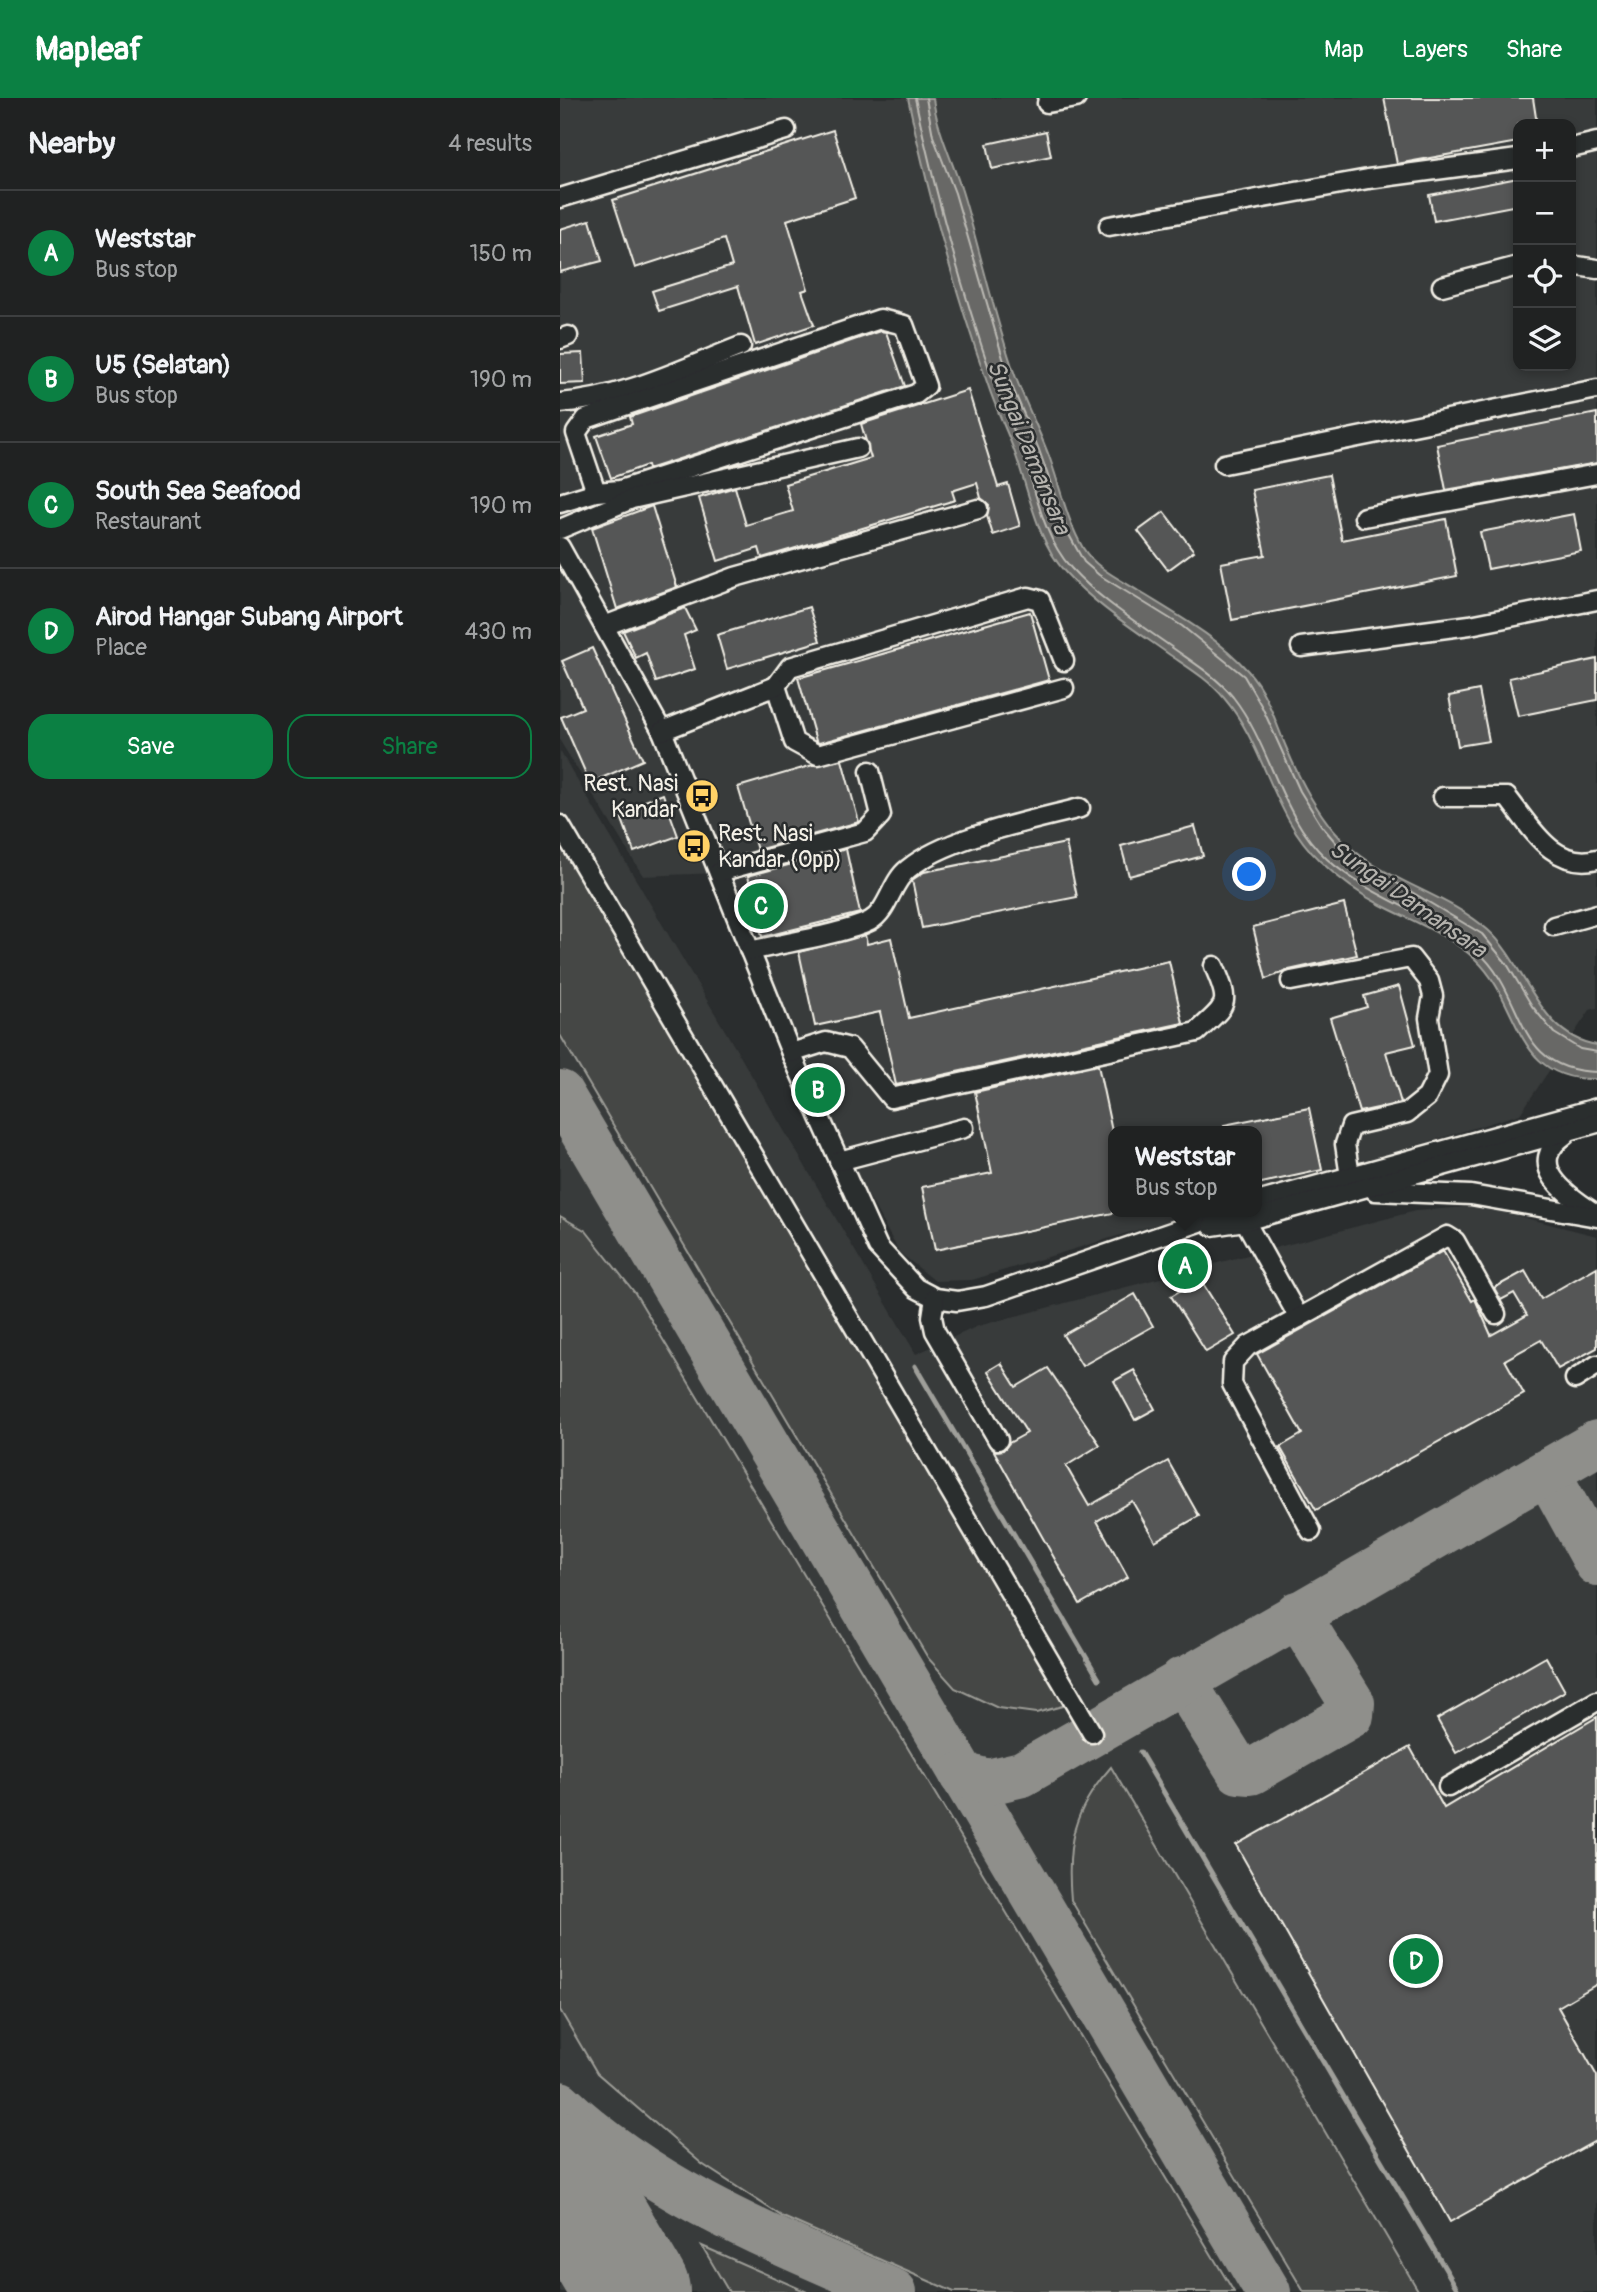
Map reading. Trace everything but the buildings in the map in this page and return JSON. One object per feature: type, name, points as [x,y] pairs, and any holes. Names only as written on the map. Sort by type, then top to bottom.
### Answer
[{"type":"street","points":[[1047,103],[1076,98]]},
{"type":"street","points":[[560,198],[786,130]]},
{"type":"street","points":[[1576,147],[1597,142]]},
{"type":"street","points":[[1108,226],[1368,179],[1513,160]]},
{"type":"street","points":[[1576,266],[1597,269]]},
{"type":"street","points":[[1443,286],[1513,267]]},
{"type":"street","points":[[560,503],[596,492],[620,490],[916,394],[926,386],[904,325],[880,319],[586,419],[576,433],[596,492]]},
{"type":"street","points":[[560,403],[599,397],[641,384],[741,346]]},
{"type":"street","points":[[1224,464],[1597,390]]},
{"type":"street","points":[[560,529],[632,499],[858,448]]},
{"type":"street","points":[[1364,517],[1597,474]]},
{"type":"street","points":[[604,626],[735,577],[978,509]]},
{"type":"street","points":[[560,547],[662,731],[791,1053],[878,1247],[916,1289],[935,1298],[957,1301],[986,1296],[1215,1217]]},
{"type":"street","points":[[662,731],[776,687],[790,667],[1028,597],[1040,600],[1065,661]]},
{"type":"street","points":[[1301,647],[1470,625],[1597,600]]},
{"type":"street","points":[[776,687],[794,742],[818,755],[1064,688]]},
{"type":"street","points":[[719,872],[865,832],[881,816],[870,771]]},
{"type":"street","points":[[1443,797],[1507,797],[1545,845],[1559,857],[1597,859]]},
{"type":"street","points":[[750,951],[867,923],[884,906],[898,877],[926,857],[1021,823],[1080,808]]},
{"type":"street","points":[[560,825],[1092,1733]]},
{"type":"street","points":[[1554,926],[1597,914]]},
{"type":"street","points":[[1291,981],[1411,958],[1429,981],[1433,996],[1429,1018],[1438,1075],[1427,1097],[1407,1113],[1351,1126],[1345,1144],[1355,1183]]},
{"type":"street","points":[[791,1053],[826,1042],[850,1048],[891,1098],[1197,1032],[1218,1016],[1223,1007],[1224,988],[1214,965]]},
{"type":"street","points":[[1262,1216],[1355,1183],[1597,1108]]},
{"type":"street","points":[[1262,1201],[1355,1183],[1597,1123]]},
{"type":"street","points":[[839,1161],[964,1128]]},
{"type":"street","points":[[1574,1129],[1551,1145],[1547,1156],[1553,1180],[1567,1196],[1597,1216]]},
{"type":"street","points":[[1355,1183],[1471,1195],[1597,1216]]},
{"type":"street","points":[[1180,1230],[1245,1222],[1259,1217]]},
{"type":"street","points":[[1245,1222],[1299,1318]]},
{"type":"street","points":[[1311,1531],[1233,1384],[1230,1374],[1233,1362],[1248,1346],[1447,1236],[1455,1241],[1496,1314]]},
{"type":"street","points":[[935,1298],[932,1317],[935,1331],[998,1440]]},
{"type":"street","points":[[1575,1379],[1597,1365]]},
{"type":"street","points":[[1448,1787],[1597,1701]]},
{"type":"shaded area","points":[[560,98],[1597,98],[1597,1008],[1590,1010],[1520,1114],[1262,1192],[1262,1126],[1108,1126],[1108,1217],[1180,1217],[972,1280],[935,1281],[899,1252],[791,1053],[719,873],[643,876],[560,741]]},
{"type":"shaded area","points":[[560,751],[916,1354],[978,1326],[1415,1211],[1479,1206],[1597,1236],[1597,2292],[560,2292]]},
{"type":"shaded area","points":[[560,834],[1070,1704],[1036,1713],[998,1708],[955,1688],[928,1658],[560,1035]]},
{"type":"shaded area","points":[[560,1216],[586,1231],[635,1293],[1234,2292],[954,2292],[783,2217],[702,2164],[597,2073],[560,2010]]},
{"type":"shaded area","points":[[1111,1767],[1419,2292],[1304,2292],[1071,1900],[1070,1862],[1075,1829],[1088,1798]]},
{"type":"shaded area","points":[[702,2246],[807,2292],[729,2292]]},
{"type":"water","name":"Sungai Damansara","points":[[908,98],[933,98],[1008,355],[1049,456],[1072,526],[1083,548],[1101,568],[1197,628],[1237,659],[1255,679],[1301,780],[1334,831],[1368,861],[1450,904],[1488,930],[1513,961],[1547,1014],[1577,1039],[1597,1045],[1597,1079],[1569,1076],[1549,1068],[1533,1054],[1502,996],[1475,959],[1442,936],[1365,896],[1320,861],[1291,823],[1250,738],[1224,698],[1198,675],[1102,606],[1076,584],[1055,559],[1035,517],[1016,456],[964,315],[933,207]]},
{"type":"waterway","points":[[915,1366],[1099,1679]]},
{"type":"waterway","points":[[1140,1752],[1459,2292]]},
{"type":"taxiway","points":[[560,1093],[1268,2292]]},
{"type":"taxiway","points":[[962,1775],[988,1782],[1022,1774],[1597,1443]]},
{"type":"taxiway","points":[[1547,1472],[1597,1563]]},
{"type":"taxiway","points":[[1182,1680],[1239,1771],[1251,1772],[1351,1715],[1352,1703],[1297,1614]]},
{"type":"taxiway","points":[[560,2104],[635,2164],[676,2189],[762,2234],[894,2292]]},
{"type":"runway","points":[[560,2169],[632,2292]]},
{"type":"place","name":"Rest. Nasi Kandar","points":[[702,796]]},
{"type":"place","name":"Rest. Nasi Kandar (Opp)","points":[[694,846]]},
{"type":"place","name":"South Sea Seafood","points":[[761,906]]},
{"type":"place","name":"U5 (Selatan)","points":[[818,1090]]},
{"type":"place","name":"Weststar","points":[[1185,1266]]},
{"type":"place","name":"Airod Hangar Subang Airport","points":[[1416,1961]]}]
